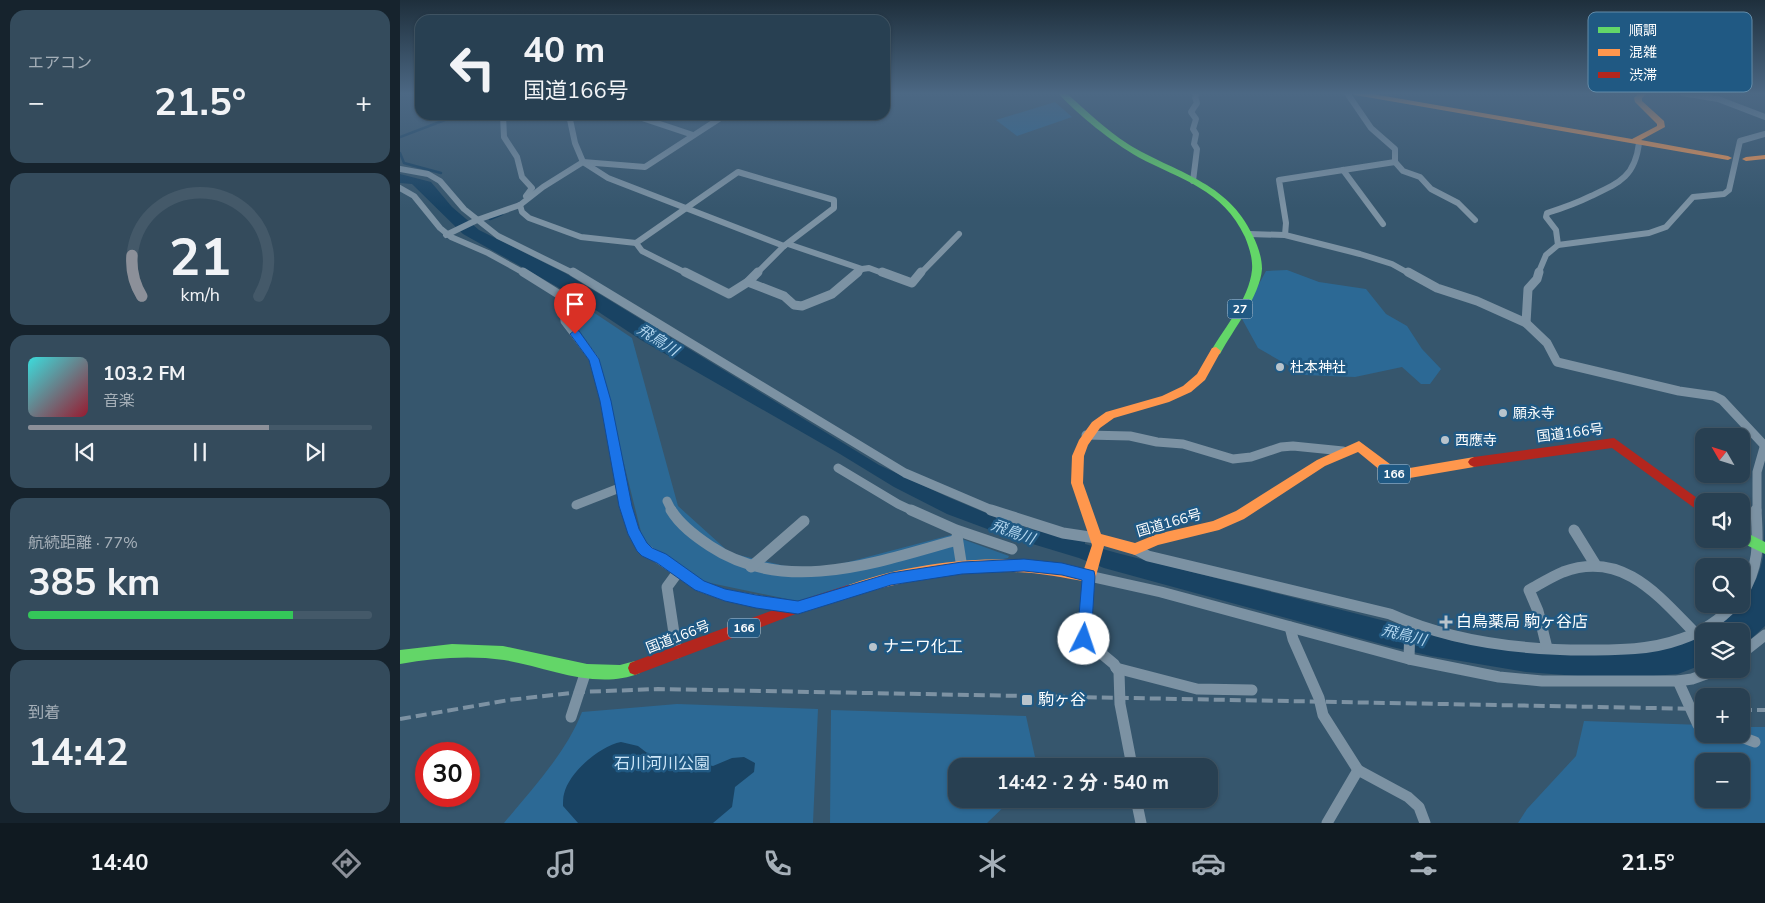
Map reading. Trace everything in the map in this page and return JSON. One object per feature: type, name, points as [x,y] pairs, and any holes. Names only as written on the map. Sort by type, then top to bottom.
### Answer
[{"type":"main road","name":"27","points":[[1097,541],[1078,488],[1075,466],[1080,444],[1102,420],[1112,414],[1177,395],[1189,389],[1201,377],[1251,289],[1258,270],[1249,234],[1230,203],[1193,181],[1124,146],[1107,131]]},
{"type":"main road","points":[[1570,131],[1728,158]]},
{"type":"main road","points":[[1635,143],[1654,131]]},
{"type":"main road","points":[[1746,158],[1765,158]]},
{"type":"main road","name":"国道166号","points":[[1097,541],[1135,549],[1149,541],[1227,522],[1343,451],[1359,446],[1390,472],[1398,475],[1484,460],[1614,443],[1695,504]]},
{"type":"main road","points":[[1090,572],[1097,541]]},
{"type":"main road","points":[[1750,541],[1761,547]]},
{"type":"main road","name":"国道166号","points":[[400,657],[437,650],[478,650],[519,654],[572,669],[606,674],[631,670],[798,607],[891,579],[962,568],[1024,565],[1090,572]]},
{"type":"street","points":[[504,131],[504,137],[517,157],[522,177],[532,188],[520,205]]},
{"type":"street","points":[[573,131],[583,162],[619,184],[786,245],[862,269],[869,268],[912,283],[959,234]]},
{"type":"street","points":[[682,131],[693,135]]},
{"type":"street","points":[[448,234],[475,221],[520,205],[543,187],[583,162],[645,167],[699,131]]},
{"type":"street","points":[[1193,181],[1197,149],[1194,144],[1195,131]]},
{"type":"street","points":[[1375,131],[1396,149],[1396,162],[1403,171],[1420,177],[1431,189],[1458,203],[1475,220]]},
{"type":"street","points":[[1526,323],[1528,289],[1537,279],[1540,266],[1546,255],[1558,245],[1649,233],[1666,227],[1676,218],[1692,196],[1724,194],[1729,190],[1740,141],[1765,134]]},
{"type":"street","points":[[1558,245],[1560,236],[1557,228],[1546,217],[1547,213],[1577,204],[1588,197],[1615,186],[1631,171],[1636,159],[1635,143]]},
{"type":"street","points":[[1284,235],[1286,223],[1279,180],[1396,162]]},
{"type":"street","points":[[400,169],[428,174],[440,180],[475,221],[498,236],[572,272],[905,473],[999,513],[1097,541]]},
{"type":"street","points":[[1343,170],[1383,224]]},
{"type":"street","points":[[520,205],[522,212],[529,218],[581,237],[636,242],[738,172],[834,200],[834,208],[786,245],[748,282],[729,294],[642,251],[636,242]]},
{"type":"street","points":[[400,188],[414,195],[448,234],[464,245],[485,252],[532,277],[571,302],[565,307],[565,321],[594,359],[605,401],[622,487],[633,530],[642,547],[700,586],[725,595],[756,602],[798,607]]},
{"type":"street","points":[[1249,234],[1284,235],[1392,264],[1437,288],[1477,302],[1526,323],[1547,343],[1557,362],[1679,391],[1714,396],[1722,400],[1765,444],[1758,467],[1755,491],[1761,547],[1750,577]]},
{"type":"street","points":[[748,282],[784,296],[794,305],[802,306],[832,294],[862,269]]},
{"type":"street","points":[[1086,436],[1130,436],[1157,442],[1183,444],[1233,460],[1287,447],[1343,451]]},
{"type":"street","points":[[838,468],[898,504],[957,535],[1012,549]]},
{"type":"street","points":[[576,505],[622,487]]},
{"type":"street","points":[[667,501],[671,512],[679,522],[714,552],[751,567],[795,572],[817,572],[865,564],[957,535]]},
{"type":"street","points":[[751,567],[790,527],[804,521]]},
{"type":"street","points":[[1574,530],[1595,564]]},
{"type":"street","points":[[957,535],[962,568]]},
{"type":"street","points":[[1135,549],[1148,556],[1390,614],[1410,625],[1506,646],[1548,648],[1606,650],[1645,648],[1695,633],[1649,587],[1627,572],[1611,566],[1595,564],[1564,572],[1529,590],[1538,611],[1548,648]]},
{"type":"street","points":[[676,653],[667,587],[678,572]]},
{"type":"street","points":[[1130,758],[1119,698],[1119,672],[1084,639],[1090,572],[1290,627],[1499,677],[1542,681],[1678,681],[1695,678]]},
{"type":"street","points":[[1712,623],[1728,613]]},
{"type":"street","points":[[1409,657],[1410,625]]},
{"type":"street","points":[[1290,627],[1293,639],[1320,698],[1323,715],[1358,770],[1408,797],[1419,807],[1425,823]]},
{"type":"street","points":[[1750,647],[1765,635]]},
{"type":"street","points":[[1116,668],[1197,688],[1252,690]]},
{"type":"street","points":[[571,717],[586,671]]},
{"type":"street","points":[[1678,681],[1695,718]]},
{"type":"street","points":[[1750,740],[1755,742]]},
{"type":"street","points":[[1327,823],[1358,770]]},
{"type":"street","points":[[1138,808],[1141,823]]},
{"type":"green space","points":[[1011,131],[1030,131],[1017,136]]},
{"type":"green space","points":[[1287,270],[1319,282],[1366,289],[1386,314],[1407,326],[1422,349],[1441,369],[1430,384],[1421,384],[1402,367],[1355,377],[1305,375],[1258,348],[1241,317],[1266,271]]},
{"type":"green space","points":[[578,302],[632,338],[678,506],[730,553],[810,572],[951,535],[1009,556],[1008,558],[797,601],[696,580],[644,544],[597,356],[570,317],[568,309]]},
{"type":"green space","name":"石川河川公園","points":[[677,704],[818,709],[813,823],[504,823],[558,756],[582,712]]},
{"type":"green space","points":[[831,710],[1026,716],[1035,758],[948,758],[948,808],[1003,808],[987,823],[830,823]]},
{"type":"green space","points":[[1584,721],[1695,725],[1695,743],[1750,743],[1750,727],[1765,727],[1765,823],[1518,823],[1527,809],[1576,756]]},
{"type":"water","name":"飛鳥川","points":[[400,174],[431,182],[452,207],[479,230],[565,273],[879,465],[1017,526],[1389,622],[1453,641],[1503,648],[1617,654],[1695,636],[1695,667],[1678,674],[1616,679],[1526,672],[1431,656],[1104,568],[1079,558],[1006,536],[947,514],[894,487],[641,340],[579,299],[463,234],[412,184],[400,183]]},
{"type":"water","points":[[1765,518],[1765,626],[1750,640],[1750,623],[1722,623],[1733,613],[1750,613],[1750,590],[1760,569],[1764,548]]},
{"type":"water","points":[[621,742],[638,746],[663,765],[673,768],[694,762],[713,766],[732,758],[744,757],[755,763],[754,772],[735,787],[732,807],[713,823],[578,823],[563,806],[567,786],[586,761],[613,744]]},
{"type":"waterway","points":[[400,137],[415,131]]},
{"type":"waterway","points":[[400,153],[404,163],[441,173]]},
{"type":"waterway","points":[[490,219],[502,214]]},
{"type":"railway","points":[[400,719],[509,700],[580,692],[658,689],[1695,709]]},
{"type":"railway","points":[[1750,710],[1765,710]]},
{"type":"traffic: fast","points":[[1107,131],[1141,155],[1215,193],[1230,206],[1243,222],[1255,253],[1257,269],[1252,288],[1216,351]]},
{"type":"traffic: fast","points":[[1750,540],[1765,548]]},
{"type":"traffic: fast","points":[[400,657],[464,650],[503,653],[569,668],[604,673],[620,672],[635,668]]},
{"type":"traffic: slow","points":[[1575,131],[1728,158]]},
{"type":"traffic: slow","points":[[1632,142],[1652,131]]},
{"type":"traffic: slow","points":[[1746,159],[1765,157]]},
{"type":"traffic: slow","points":[[1096,538],[1077,483],[1078,456],[1083,443],[1096,425],[1110,415],[1165,399],[1187,389],[1201,377],[1216,351]]},
{"type":"traffic: slow","points":[[1096,538],[1135,549],[1157,540],[1215,526],[1240,515],[1321,463],[1359,446],[1390,472],[1398,475],[1474,462]]},
{"type":"traffic: slow","points":[[848,591],[915,574],[963,567],[1032,567],[1089,576],[1098,545],[1096,538]]},
{"type":"traffic: jam","points":[[1474,462],[1614,443],[1695,503]]},
{"type":"traffic: jam","points":[[635,668],[798,607],[848,591]]},
{"type":"place","name":"杜本神社","points":[[1280,367]]},
{"type":"place","name":"願永寺","points":[[1503,413]]},
{"type":"place","name":"西應寺","points":[[1445,440]]},
{"type":"place","name":"白鳥薬局 駒ヶ谷店","points":[[1446,622]]},
{"type":"place","name":"ナニワ化工","points":[[873,647]]},
{"type":"place","name":"駒ヶ谷","points":[[1027,700]]},
{"type":"route","points":[[575,334],[594,359],[633,530],[642,547],[647,552],[661,559],[700,586],[725,595],[756,602],[798,607],[891,579],[932,571],[1024,565],[1062,569],[1089,576],[1084,639]]}]
